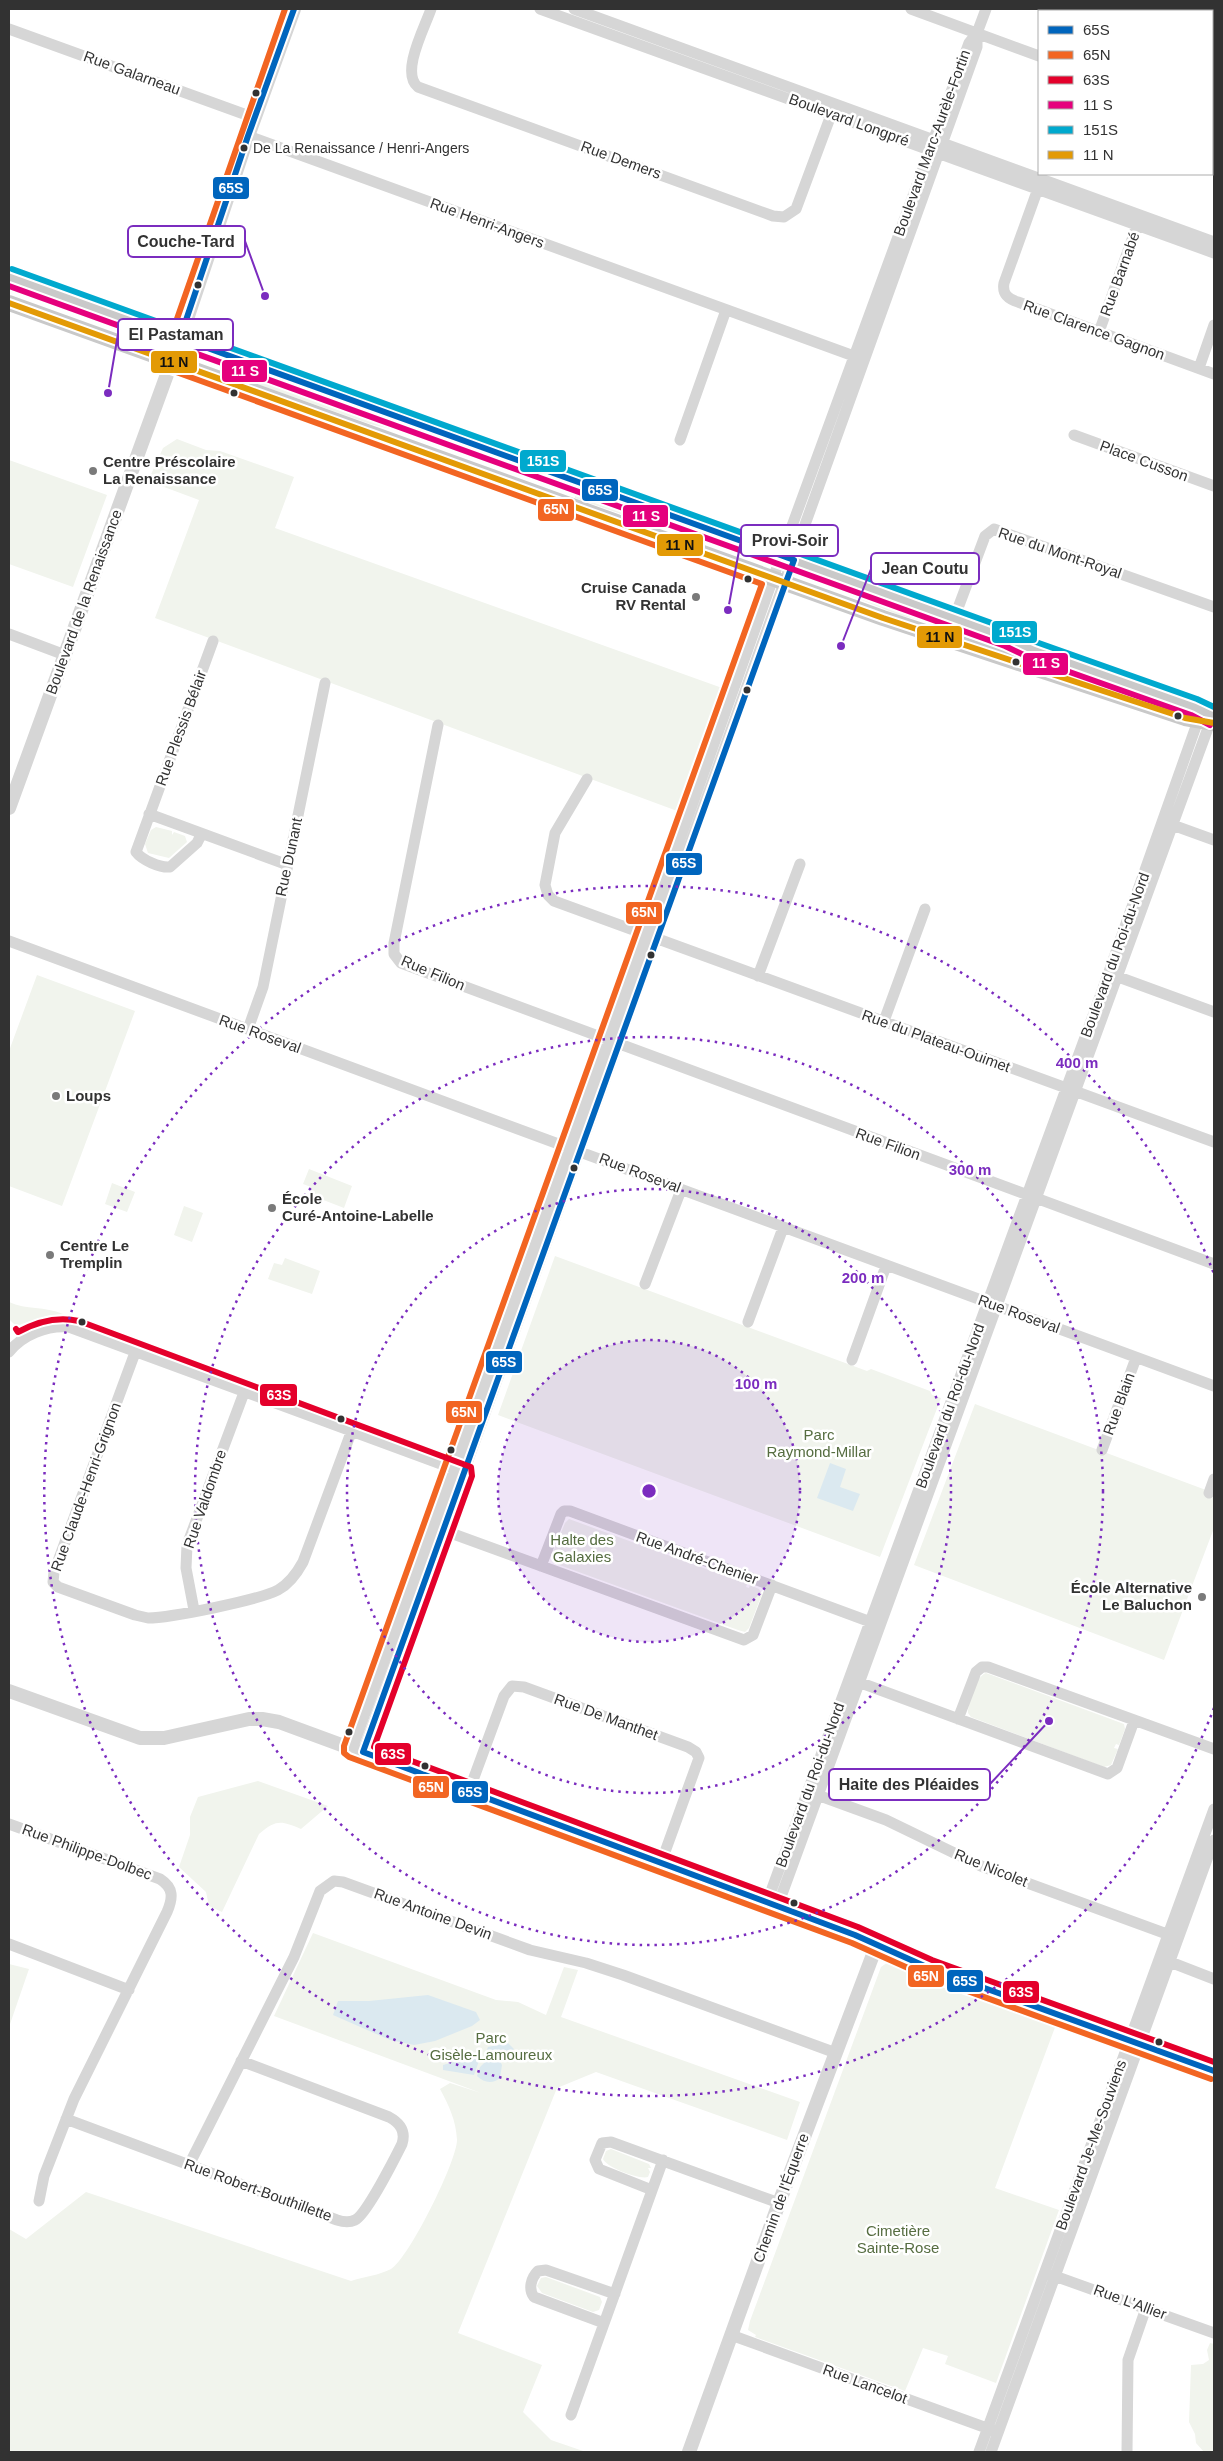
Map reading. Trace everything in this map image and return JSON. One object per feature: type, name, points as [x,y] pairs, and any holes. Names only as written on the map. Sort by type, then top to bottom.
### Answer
[{"type":"main road","points":[[9,277],[954,619],[1209,718]]},
{"type":"main road","points":[[9,303],[946,640],[1185,718],[1209,718]]},
{"type":"street","name":"Boulevard de la Renaissance","points":[[9,808],[180,338],[248,136],[294,9]]},
{"type":"street","name":"Rue Demers","points":[[431,9],[410,69],[412,80],[418,87],[773,216],[784,217],[796,209],[834,108]]},
{"type":"street","name":"Boulevard Longpré","points":[[540,9],[834,108]]},
{"type":"street","name":"Boulevard Longpré","points":[[574,9],[1139,221],[1214,253]]},
{"type":"street","points":[[911,9],[1038,56]]},
{"type":"street","name":"Boulevard Marc-Aurèle-Fortin","points":[[357,1750],[937,146],[969,43],[977,33],[986,9]]},
{"type":"street","name":"Rue Galarneau","points":[[9,29],[255,118]]},
{"type":"street","name":"Rue Henri-Angers","points":[[248,136],[860,358]]},
{"type":"street","name":"Rue Clarence Gagnon","points":[[1040,184],[1004,283],[1004,292],[1012,300],[1214,374]]},
{"type":"street","name":"Boulevard Longpré","points":[[1139,221],[1214,242]]},
{"type":"street","name":"Rue Barnabé","points":[[1100,332],[1139,221]]},
{"type":"street","points":[[680,440],[726,310]]},
{"type":"street","points":[[1199,368],[1214,325]]},
{"type":"street","name":"Place Cusson","points":[[1074,435],[1214,486]]},
{"type":"street","name":"Rue du Mont-Royal","points":[[946,640],[985,536],[994,529],[1214,607]]},
{"type":"street","points":[[9,634],[65,654]]},
{"type":"street","name":"Rue Plessis Bélair","points":[[201,835],[197,843],[175,864],[168,868],[140,856],[136,852],[213,641]]},
{"type":"street","name":"Rue Dunant","points":[[248,1029],[262,991],[325,683]]},
{"type":"street","name":"Boulevard du Roi-du-Nord","points":[[773,1903],[1072,1090],[1168,823],[1209,718]]},
{"type":"street","name":"Rue Filion","points":[[438,725],[396,934],[394,951],[396,958],[404,964],[1214,1264]]},
{"type":"street","name":"Rue du Plateau-Ouimet","points":[[587,779],[555,833],[545,888],[554,901],[1214,1142]]},
{"type":"street","points":[[149,814],[201,835],[288,865]]},
{"type":"street","points":[[1168,823],[1214,840]]},
{"type":"street","points":[[758,976],[800,864]]},
{"type":"street","points":[[884,1022],[925,909]]},
{"type":"street","name":"Rue Roseval","points":[[9,941],[1214,1386]]},
{"type":"street","points":[[1114,975],[1214,1012]]},
{"type":"street","points":[[645,1284],[681,1190]]},
{"type":"street","points":[[748,1322],[783,1228]]},
{"type":"street","points":[[852,1360],[886,1266]]},
{"type":"street","points":[[9,1334],[12,1348],[41,1330],[64,1326],[136,1350],[459,1471]]},
{"type":"street","name":"Rue Claude-Henri-Grignon","points":[[136,1350],[57,1564],[53,1582],[58,1587],[140,1616],[158,1617],[268,1594],[282,1587],[294,1577],[305,1557],[352,1430]]},
{"type":"street","name":"Rue Blain","points":[[1102,1450],[1136,1358]]},
{"type":"street","name":"Rue Valdombre","points":[[194,1610],[186,1568],[187,1545],[244,1390]]},
{"type":"street","points":[[1209,1493],[1214,1479]]},
{"type":"street","name":"Rue André-Chenier","points":[[541,1566],[559,1517],[564,1511],[570,1511],[875,1624]]},
{"type":"street","name":"Rue André-Chenier","points":[[438,1529],[744,1640],[753,1635],[772,1585]]},
{"type":"street","points":[[958,1719],[976,1672],[985,1667],[1214,1749]]},
{"type":"street","points":[[854,1681],[1108,1774],[1117,1768],[1134,1720]]},
{"type":"street","name":"Rue De Manthet","points":[[469,1792],[505,1693],[514,1686],[524,1687],[661,1736],[694,1750],[699,1760],[661,1863]]},
{"type":"street","points":[[9,1691],[140,1738],[164,1738],[234,1722],[262,1719],[279,1722],[773,1903],[877,1944],[930,1968],[1214,2072]]},
{"type":"street","name":"Rue Nicolet","points":[[813,1793],[879,1817],[981,1866],[1173,1937]]},
{"type":"street","name":"Boulevard Je-Me-Souviens","points":[[979,2452],[993,2430],[1165,1960],[1214,1809]]},
{"type":"street","name":"Rue Philippe-Dolbec","points":[[9,1824],[157,1878],[169,1887],[172,1899],[78,2091],[44,2176],[39,2201]]},
{"type":"street","name":"Boulevard Je-Me-Souviens","points":[[1173,1937],[1214,1840]]},
{"type":"street","name":"Rue Antoine Devin","points":[[189,2165],[296,1953],[320,1891],[327,1884],[337,1880],[524,1948],[623,1975],[836,2053]]},
{"type":"street","points":[[9,1944],[129,1990]]},
{"type":"street","name":"Chemin de l'Équerre","points":[[689,2452],[779,2203],[877,1944]]},
{"type":"street","points":[[1165,1960],[1214,1979]]},
{"type":"street","name":"Rue Robert-Bouthillette","points":[[66,2119],[336,2220],[349,2222],[362,2214],[400,2148],[403,2132],[399,2124],[392,2118],[241,2061]]},
{"type":"street","points":[[652,2190],[599,2169],[595,2163],[597,2152],[602,2143],[611,2142],[779,2203]]},
{"type":"street","points":[[571,2415],[663,2160]]},
{"type":"street","points":[[604,2323],[534,2297],[530,2291],[532,2280],[538,2271],[546,2270],[615,2294]]},
{"type":"street","name":"Rue L'Allier","points":[[1050,2274],[1214,2333]]},
{"type":"street","points":[[1127,2452],[1128,2360],[1146,2308]]},
{"type":"street","name":"Rue Lancelot","points":[[731,2335],[993,2430]]},
{"type":"street","name":"Boulevard Je-Me-Souviens","points":[[991,2452],[993,2430]]},
{"type":"green space","points":[[244,377],[329,402],[417,434],[370,424],[243,379]]},
{"type":"green space","points":[[177,439],[206,450],[220,451],[294,477],[275,528],[725,689],[680,812],[155,618],[199,500],[148,481],[163,448]]},
{"type":"green space","points":[[9,460],[107,495],[73,587],[9,564]]},
{"type":"green space","points":[[575,496],[620,507],[715,541],[647,523],[575,498]]},
{"type":"green space","points":[[847,594],[901,608],[936,621],[935,624],[899,615]]},
{"type":"green space","points":[[156,827],[172,831],[172,835],[174,832],[185,836],[187,842],[169,858],[148,853],[145,844],[151,830]]},
{"type":"green space","name":"Loups","points":[[37,975],[135,1011],[62,1206],[9,1186],[9,1051]]},
{"type":"green space","points":[[309,1169],[352,1186],[344,1208],[308,1194],[311,1187],[303,1184]]},
{"type":"green space","points":[[112,1183],[135,1192],[127,1212],[105,1204]]},
{"type":"green space","points":[[184,1206],[203,1213],[192,1242],[174,1235]]},
{"type":"green space","name":"Parc Raymond-Millar","points":[[555,1256],[867,1371],[871,1369],[930,1391],[932,1395],[941,1398],[880,1557],[498,1415]]},
{"type":"green space","points":[[285,1258],[320,1271],[312,1294],[268,1279],[274,1263],[282,1265]]},
{"type":"green space","points":[[9,1302],[63,1314],[46,1316],[16,1326],[9,1319]]},
{"type":"green space","points":[[975,1404],[1214,1493],[1214,1528],[1164,1660],[914,1565]]},
{"type":"green space","name":"Halte des Galaxies","points":[[569,1519],[747,1584],[746,1587],[749,1588],[750,1585],[759,1589],[762,1594],[749,1628],[745,1632],[738,1630],[554,1563],[551,1557],[565,1523]]},
{"type":"green space","points":[[986,1673],[1124,1724],[1125,1729],[1119,1745],[1116,1744],[1114,1748],[1118,1749],[1111,1765],[1104,1767],[971,1717],[968,1713],[971,1697],[979,1679]]},
{"type":"green space","points":[[258,1781],[328,1806],[301,1829],[289,1824],[279,1823],[270,1826],[259,1834],[222,1912],[209,1906],[206,1892],[179,1867],[190,1835],[190,1817],[198,1797]]},
{"type":"green space","name":"Parc Gisèle-Lamoureux","points":[[313,1933],[496,2000],[518,2002],[546,2015],[564,1967],[578,1970],[561,2017],[800,2102],[787,2140],[596,2072],[557,2088],[458,2333],[542,2365],[523,2412],[551,2440],[586,2452],[9,2452],[9,2229],[26,2239],[86,2192],[351,2281],[391,2269],[399,2261],[420,2229],[441,2187],[455,2151],[457,2140],[452,2113],[440,2089],[450,2083],[481,2093],[274,2016]]},
{"type":"green space","name":"Cimetière Sainte-Rose","points":[[888,1962],[1057,2022],[995,2188],[1059,2210],[996,2383],[945,2364],[948,2356],[923,2348],[905,2391],[755,2337],[756,2335],[748,2330],[881,1967]]},
{"type":"green space","points":[[9,1964],[29,1969],[9,2027]]},
{"type":"green space","points":[[611,2149],[649,2164],[651,2168],[648,2168],[650,2172],[648,2177],[631,2175],[610,2166],[603,2159],[606,2151]]},
{"type":"green space","points":[[546,2277],[600,2297],[602,2302],[599,2310],[593,2312],[542,2293],[537,2286],[541,2278]]},
{"type":"green space","points":[[1210,2343],[1214,2344],[1214,2452],[1204,2452],[1196,2443],[1195,2434],[1189,2422],[1191,2365],[1203,2364],[1209,2360],[1207,2350]]},
{"type":"shaded area","points":[[830,1463],[846,1469],[840,1487],[860,1494],[853,1511],[817,1498]]},
{"type":"shaded area","points":[[428,1995],[476,2012],[480,2020],[472,2026],[435,2041],[414,2045],[390,2040],[333,2015],[338,2001],[369,2001]]},
{"type":"shaded area","points":[[508,2043],[514,2049],[502,2060],[485,2055],[488,2047]]},
{"type":"shaded area","points":[[471,2057],[479,2061],[474,2075],[443,2070],[443,2065]]},
{"type":"shaded area","points":[[487,2060],[500,2061],[502,2065],[500,2078],[491,2082],[477,2076],[480,2067]]},
{"type":"transit line","name":"65N","points":[[285,9],[163,359],[165,368],[762,584],[344,1746],[344,1753],[349,1757],[852,1943],[926,1976],[1211,2079]]},
{"type":"transit line","name":"65S","points":[[294,9],[248,136],[180,338],[794,560],[363,1752],[855,1935],[929,1968],[1214,2071]]},
{"type":"transit line","name":"151S","points":[[12,269],[1011,630],[1036,642],[1197,699],[1214,707]]},
{"type":"transit line","points":[[9,286],[1005,646],[1030,658],[1191,715],[1210,725]]},
{"type":"transit line","points":[[9,303],[883,618],[1185,718],[1214,723]]},
{"type":"transit line","name":"63S","points":[[16,1329],[18,1332],[40,1322],[55,1319],[79,1321],[471,1467],[472,1476],[374,1747],[858,1927],[932,1960],[1214,2062]]},
{"type":"place","name":"De La Renaissance / Henri-Angers","points":[[244,148]]},
{"type":"place","name":"Couche-Tard","points":[[265,296]]},
{"type":"place","name":"El Pastaman","points":[[108,393]]},
{"type":"place","name":"Centre Préscolaire La Renaissance","points":[[93,471]]},
{"type":"place","name":"Cruise Canada RV Rental","points":[[696,597]]},
{"type":"place","name":"Provi-Soir","points":[[728,610]]},
{"type":"place","name":"Jean Coutu","points":[[841,646]]},
{"type":"place","name":"Loups","points":[[56,1096]]},
{"type":"place","name":"École Curé-Antoine-Labelle","points":[[272,1208]]},
{"type":"place","name":"Centre Le Tremplin","points":[[50,1255]]},
{"type":"place","name":"École Alternative Le Baluchon","points":[[1202,1597]]},
{"type":"place","name":"Haite des Pléaides","points":[[1049,1721]]}]
